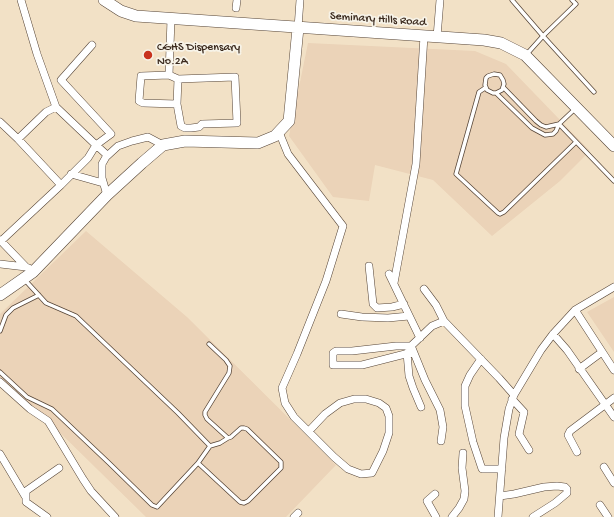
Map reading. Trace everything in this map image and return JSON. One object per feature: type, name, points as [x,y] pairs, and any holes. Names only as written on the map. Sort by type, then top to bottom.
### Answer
[{"type":"street","points":[[21,0],[39,61],[56,107],[107,155]]},
{"type":"street","name":"Seminary Hills Road","points":[[104,0],[121,11],[136,16],[484,40],[501,43],[525,56],[614,146]]},
{"type":"street","points":[[236,8],[237,0]]},
{"type":"street","points":[[0,295],[23,279],[30,270],[107,196],[142,163],[164,145],[185,141],[258,143],[275,136],[289,121],[300,0]]},
{"type":"street","points":[[438,37],[440,0]]},
{"type":"street","points":[[169,74],[171,19]]},
{"type":"street","points":[[394,283],[416,164],[424,36]]},
{"type":"street","points":[[30,270],[1,240],[88,158],[96,145],[111,134],[61,80],[92,45]]},
{"type":"street","points":[[177,104],[143,103],[139,101],[141,76],[169,74],[178,79],[235,77],[237,123],[202,124],[199,127],[191,128],[181,126],[177,104],[178,79]]},
{"type":"street","points":[[18,139],[46,112],[56,107]]},
{"type":"street","points":[[0,122],[61,184]]},
{"type":"street","points":[[278,132],[288,154],[343,226],[326,281],[282,388],[285,403],[294,417],[334,457],[348,469],[361,474],[372,473],[383,451],[389,433],[390,416],[386,408],[378,403],[366,399],[354,399],[340,403],[324,414],[309,431]]},
{"type":"street","points":[[107,196],[102,178],[102,164],[107,155],[118,146],[148,137],[164,145]]},
{"type":"street","points":[[71,174],[103,183]]},
{"type":"street","points":[[0,264],[30,270]]},
{"type":"street","points":[[370,266],[373,304],[377,308],[392,307],[404,304]]},
{"type":"street","points":[[389,274],[420,338]]},
{"type":"street","points":[[498,517],[504,438],[509,409],[513,397],[541,350],[553,334],[575,310],[614,287]]},
{"type":"street","points":[[424,289],[436,304],[444,321],[481,359],[524,412],[519,434],[529,450]]},
{"type":"street","points":[[575,310],[614,370]]},
{"type":"street","points":[[341,314],[362,317],[388,318],[409,316]]},
{"type":"street","points":[[441,441],[443,427],[440,410],[410,350],[396,346],[336,351],[333,353],[333,365],[362,365],[410,350],[432,326],[444,321]]},
{"type":"street","points":[[553,334],[606,404],[614,417]]},
{"type":"street","points":[[410,350],[409,376],[421,407]]},
{"type":"street","points":[[579,369],[602,352]]},
{"type":"street","points":[[481,359],[470,374],[465,386],[465,406],[473,442],[482,469],[502,468]]},
{"type":"street","points":[[0,382],[30,410],[48,421],[83,479],[116,517]]},
{"type":"street","points":[[577,452],[568,435],[570,431],[614,398]]},
{"type":"street","points":[[452,517],[464,499],[465,491],[462,468],[463,453]]},
{"type":"street","points":[[0,454],[26,496]]},
{"type":"street","points":[[604,467],[614,483]]},
{"type":"street","points":[[47,517],[26,502],[26,491],[59,468]]},
{"type":"street","points":[[500,496],[544,487],[557,486],[565,487],[567,489],[567,493],[544,514],[533,517]]},
{"type":"street","points":[[435,494],[427,501],[436,517]]},
{"type":"street","points":[[600,505],[608,517]]},
{"type":"lane","points":[[512,0],[594,92]]},
{"type":"lane","points":[[525,56],[576,4],[572,0]]},
{"type":"lane","points":[[496,93],[499,92],[504,84],[500,75],[494,74],[486,78],[486,88],[490,92],[496,93],[532,128],[545,135],[553,134],[559,124],[576,108]]},
{"type":"lane","points":[[503,87],[541,125],[546,127],[559,124]]},
{"type":"lane","points":[[486,88],[479,92],[456,174],[498,213],[500,214],[504,212],[576,142]]},
{"type":"lane","points":[[559,124],[614,181]]},
{"type":"lane","points":[[23,279],[46,303],[76,316],[178,413],[210,446]]},
{"type":"lane","points":[[0,331],[6,315],[13,308],[39,295]]},
{"type":"lane","points":[[208,344],[226,360],[230,366],[229,373],[207,408],[205,415],[207,419],[228,438]]},
{"type":"lane","points":[[0,372],[27,397],[52,410],[157,507],[198,463],[210,446],[232,437],[241,428],[244,428],[281,462],[281,468],[248,501],[244,503],[240,502],[198,463]]},
{"type":"shaded area","points":[[308,43],[475,51],[506,64],[590,151],[560,181],[492,236],[433,180],[375,165],[369,201],[333,197],[289,136]]},
{"type":"shaded area","points":[[86,231],[187,317],[336,465],[286,517],[146,517],[50,423],[0,382],[0,314]]},
{"type":"shaded area","points":[[614,297],[614,352],[587,312]]},
{"type":"place","name":"CGHS Dispensary No.2A","points":[[148,55]]}]
